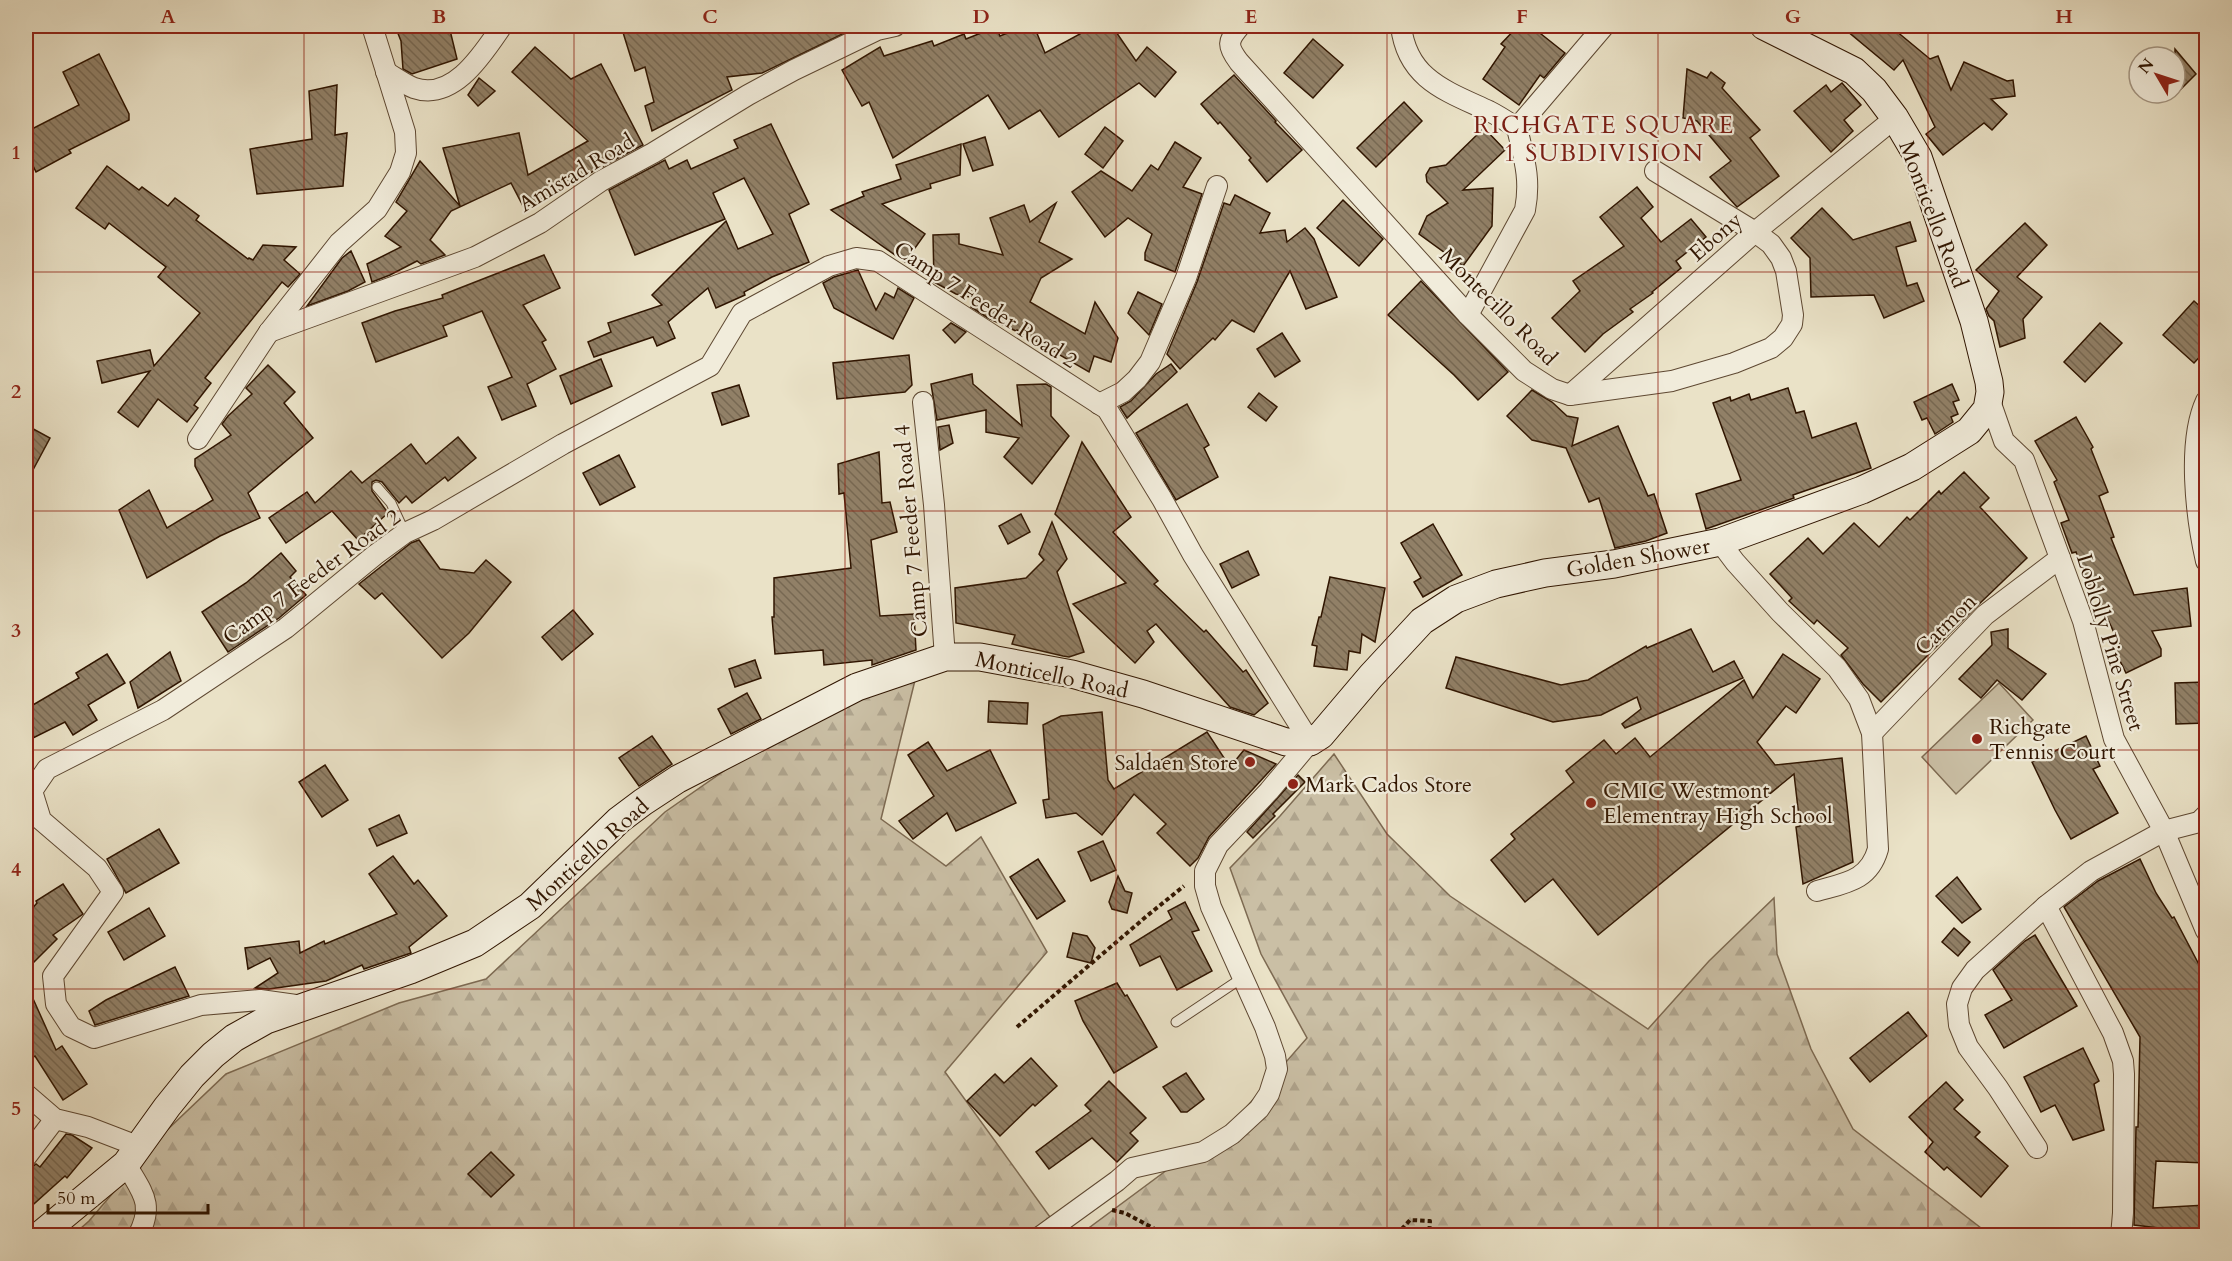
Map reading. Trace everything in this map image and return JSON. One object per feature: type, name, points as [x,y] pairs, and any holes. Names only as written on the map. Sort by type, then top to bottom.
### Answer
[{"type":"main road","name":"Monticello Road","points":[[1764,26],[1854,71],[1874,90],[1895,118],[1918,158],[1974,321],[1989,382],[1990,401]]},
{"type":"main road","name":"Golden Shower","points":[[1310,742],[1327,729],[1371,676],[1422,621],[1456,599],[1496,584],[1545,573],[1614,564],[1720,542],[1830,503],[1912,467],[1969,431],[1983,416],[1990,401]]},
{"type":"main road","name":"Monticello Road","points":[[39,1236],[133,1156],[167,1107],[213,1055],[234,1038],[266,1020],[420,967],[475,943],[530,906],[619,820],[643,802],[678,779],[857,687],[945,657],[980,657],[1072,674],[1143,694],[1286,742],[1310,742]]},
{"type":"street","points":[[198,439],[269,332],[339,243],[377,208],[400,172],[406,153],[405,132],[372,26]]},
{"type":"street","points":[[386,72],[415,88],[440,87],[461,78],[477,61],[502,26]]},
{"type":"street","name":"Amistad Road","points":[[269,332],[475,257],[540,223],[601,181],[653,153],[748,95],[877,30],[895,26]]},
{"type":"street","name":"Montecillo Road","points":[[1239,26],[1230,37],[1230,45],[1239,62],[1468,315],[1524,371],[1552,389],[1570,395]]},
{"type":"street","points":[[1401,26],[1406,51],[1415,67],[1425,77],[1448,92],[1492,112],[1517,128],[1528,173],[1525,210],[1468,315]]},
{"type":"street","points":[[1517,128],[1604,26]]},
{"type":"street","name":"Ebony","points":[[1570,395],[1755,232],[1895,118]]},
{"type":"street","points":[[1570,395],[1672,381],[1758,354],[1779,343],[1789,331],[1793,315],[1786,271],[1781,258],[1771,244],[1655,171]]},
{"type":"street","points":[[1099,404],[1123,392],[1150,362],[1186,278],[1217,186]]},
{"type":"street","name":"Camp 7 Feeder Road 2","points":[[303,1006],[260,1000],[201,1005],[94,1038],[71,1027],[56,1004],[53,976],[113,892],[97,868],[41,819],[32,791],[47,769],[163,710],[286,628],[405,533],[432,520],[563,444],[710,366],[742,313],[829,266],[856,258],[878,261],[1099,404],[1110,414],[1193,555],[1310,742]]},
{"type":"street","name":"Loblolly Pine Street","points":[[1990,401],[2004,441],[2024,460],[2060,558],[2083,621],[2114,739],[2164,831],[2206,931]]},
{"type":"street","points":[[2206,401],[2201,413],[2197,437],[2195,483],[2206,561]]},
{"type":"street","name":"Camp 7 Feeder Road 4","points":[[923,402],[934,505],[945,657]]},
{"type":"street","points":[[1720,542],[1734,562],[1849,683],[1859,699],[1872,733],[1878,849],[1875,860],[1868,870],[1856,879],[1817,891]]},
{"type":"street","name":"Catmon","points":[[1872,733],[1985,615],[2060,558]]},
{"type":"street","points":[[1041,1236],[1089,1203],[1132,1168],[1203,1152],[1232,1134],[1259,1109],[1269,1094],[1277,1070],[1275,1056],[1265,1027],[1210,907],[1205,886],[1205,871],[1218,846],[1310,742]]},
{"type":"street","points":[[2037,1148],[1968,1047],[1959,1025],[1957,1004],[1962,988],[1975,970],[2046,906],[2091,871],[2164,831],[2199,822],[2206,816]]},
{"type":"street","points":[[2046,906],[2113,1033],[2123,1061],[2124,1190],[2121,1236]]},
{"type":"street","points":[[26,1094],[55,1119],[88,1127],[133,1156],[148,1209],[147,1220],[138,1236]]},
{"type":"street","points":[[26,1157],[55,1119]]},
{"type":"lane","points":[[377,487],[391,503],[405,533]]},
{"type":"lane","points":[[1176,1022],[1242,978]]},
{"type":"path","points":[[1017,1027],[1148,915],[1205,871]]},
{"type":"path","points":[[1089,1203],[1125,1213],[1168,1236]]},
{"type":"path","points":[[1389,1236],[1397,1234],[1410,1220],[1430,1221],[1429,1236]]},
{"type":"green space","points":[[918,668],[881,819],[946,866],[981,837],[1047,952],[945,1072],[1063,1235],[72,1236],[89,1221],[165,1132],[226,1074],[399,1003],[486,979],[665,812],[741,759]]},
{"type":"green space","name":"Richgate Tennis Court","points":[[1999,683],[2033,720],[1956,794],[1922,757]]},
{"type":"green space","points":[[1334,754],[1387,834],[1450,896],[1648,1029],[1709,961],[1774,898],[1777,954],[1811,1049],[1853,1129],[1990,1235],[1078,1236],[1237,1118],[1307,1038],[1261,954],[1230,868],[1280,816]]},
{"type":"building","points":[[395,26],[449,26],[457,59],[412,74],[403,69],[401,41]]},
{"type":"building","points":[[621,26],[859,26],[762,73],[727,77],[732,90],[652,131],[645,106],[654,102],[645,67],[635,71]]},
{"type":"building","points":[[1025,26],[1034,26],[1045,53],[1080,34],[1076,26],[1112,26],[1136,61],[1147,47],[1176,72],[1155,97],[1139,83],[1059,137],[1040,110],[1009,129],[988,95],[893,158],[869,102],[862,106],[842,70],[880,47],[884,56],[932,41],[934,46],[964,34],[966,39],[996,27],[1000,36]]},
{"type":"building","points":[[1518,26],[1531,26],[1565,53],[1544,78],[1540,75],[1519,105],[1483,79],[1505,47],[1501,44]]},
{"type":"building","points":[[1841,26],[1890,26],[1930,59],[1938,56],[1951,90],[1964,62],[2007,81],[2013,80],[2015,96],[1991,99],[2007,114],[1992,130],[1984,123],[1943,155],[1926,134],[1935,127],[1903,60],[1894,70]]},
{"type":"building","points":[[1313,39],[1343,65],[1313,98],[1284,73]]},
{"type":"building","points":[[535,47],[571,79],[601,64],[643,145],[524,208],[511,183],[451,211],[430,240],[445,255],[421,264],[417,261],[372,282],[367,264],[401,247],[385,236],[407,211],[396,202],[420,161],[460,206],[443,148],[519,133],[528,175],[588,141],[512,72]]},
{"type":"building","points":[[99,54],[129,114],[129,120],[69,150],[71,153],[36,172],[26,151],[26,132],[79,105],[63,72]]},
{"type":"building","points":[[2187,63],[2196,74],[2187,83]]},
{"type":"building","points":[[1687,69],[1707,78],[1711,72],[1725,83],[1722,88],[1760,130],[1750,138],[1779,176],[1737,207],[1710,177],[1731,161],[1697,121],[1683,118]]},
{"type":"building","points":[[1234,75],[1302,150],[1267,182],[1249,160],[1251,158],[1201,104]]},
{"type":"building","points":[[479,78],[495,91],[478,106],[468,95]]},
{"type":"building","points":[[1842,83],[1861,105],[1844,120],[1853,131],[1831,152],[1794,111],[1826,85],[1831,92]]},
{"type":"building","points":[[337,85],[335,135],[347,133],[343,186],[257,194],[250,149],[312,139],[309,91]]},
{"type":"building","points":[[1404,102],[1422,121],[1376,167],[1357,148]]},
{"type":"building","points":[[771,124],[809,204],[789,214],[809,262],[772,277],[744,292],[745,295],[716,308],[708,288],[668,322],[675,338],[657,346],[653,337],[594,357],[588,342],[611,332],[608,323],[662,305],[652,295],[726,221],[738,249],[773,234],[744,178],[713,193],[725,219],[635,255],[609,190],[665,160],[669,169],[687,160],[691,169],[738,148],[734,140]]},
{"type":"building","points":[[1105,127],[1123,141],[1103,168],[1085,154]]},
{"type":"building","points":[[1484,128],[1505,150],[1463,190],[1493,188],[1492,226],[1463,266],[1419,234],[1427,216],[1448,203],[1427,182],[1426,175],[1430,168],[1446,165]]},
{"type":"building","points":[[985,137],[993,165],[973,171],[963,144]]},
{"type":"building","points":[[1175,142],[1201,158],[1183,187],[1202,194],[1175,272],[1145,260],[1145,253],[1152,234],[1128,218],[1105,237],[1072,192],[1101,171],[1132,191],[1151,165],[1158,170]]},
{"type":"building","points":[[961,144],[960,175],[930,184],[931,188],[882,204],[925,234],[905,262],[831,210],[864,196],[862,192],[901,179],[896,165]]},
{"type":"building","points":[[107,166],[139,190],[142,187],[168,206],[175,198],[199,216],[196,220],[248,259],[253,260],[263,245],[296,247],[284,260],[300,274],[288,287],[282,282],[205,378],[211,383],[194,405],[198,408],[187,422],[158,399],[138,427],[118,412],[150,371],[102,383],[97,361],[150,350],[154,366],[200,313],[158,277],[166,267],[109,223],[105,229],[76,208]]},
{"type":"building","points":[[1637,187],[1653,207],[1641,218],[1661,242],[1691,219],[1706,237],[1676,261],[1681,268],[1653,293],[1630,309],[1633,312],[1603,334],[1585,352],[1552,318],[1580,291],[1573,281],[1624,246],[1600,217]]},
{"type":"building","points":[[1235,195],[1270,213],[1260,233],[1285,230],[1287,242],[1305,228],[1314,239],[1337,297],[1306,309],[1290,271],[1254,332],[1232,320],[1215,340],[1213,338],[1180,369],[1167,354],[1197,282],[1224,203],[1230,205]]},
{"type":"building","points":[[1343,200],[1383,239],[1359,266],[1317,228]]},
{"type":"building","points":[[1056,203],[1039,242],[1072,259],[1041,278],[1030,302],[1085,334],[1095,302],[1118,338],[1111,362],[1094,356],[1089,372],[1017,330],[988,318],[971,307],[979,299],[956,294],[934,282],[933,235],[959,234],[959,244],[1003,255],[990,218],[1024,205],[1030,222]]},
{"type":"building","points":[[1822,208],[1853,240],[1910,222],[1916,241],[1896,247],[1907,286],[1917,283],[1924,301],[1884,318],[1874,295],[1811,297],[1810,258],[1791,238]]},
{"type":"building","points":[[2025,223],[2047,245],[2017,277],[2042,297],[2023,319],[2025,338],[2000,347],[1994,321],[1986,309],[1999,291],[1976,270]]},
{"type":"building","points":[[351,251],[365,282],[348,291],[307,306],[342,258]]},
{"type":"building","points":[[544,255],[560,288],[523,305],[546,340],[542,342],[556,369],[527,384],[536,406],[502,420],[488,387],[512,377],[482,311],[443,326],[447,336],[376,362],[362,323],[443,298],[442,295]]},
{"type":"building","points":[[858,270],[876,310],[885,293],[894,298],[898,288],[914,298],[893,339],[834,308],[823,283]]},
{"type":"building","points":[[1421,281],[1508,372],[1478,400],[1388,315]]},
{"type":"building","points":[[1138,292],[1162,304],[1149,335],[1128,313]]},
{"type":"building","points":[[2194,301],[2206,312],[2206,350],[2194,363],[2163,335]]},
{"type":"building","points":[[951,323],[966,332],[955,343],[943,330]]},
{"type":"building","points":[[2100,323],[2122,343],[2085,382],[2064,362]]},
{"type":"building","points":[[1282,333],[1300,361],[1275,377],[1257,349]]},
{"type":"building","points":[[909,355],[912,385],[905,392],[837,399],[833,363]]},
{"type":"building","points":[[601,359],[612,386],[571,404],[560,376]]},
{"type":"building","points":[[1171,364],[1177,372],[1127,418],[1120,407],[1131,401],[1156,374]]},
{"type":"building","points":[[268,365],[295,392],[284,403],[313,438],[248,493],[260,518],[220,536],[147,578],[119,510],[149,490],[167,528],[213,500],[195,466],[195,459],[231,435],[222,424],[252,394],[246,388]]},
{"type":"building","points":[[972,374],[973,384],[1022,426],[1017,385],[1046,384],[1051,387],[1051,416],[1069,436],[1032,484],[1004,457],[1019,438],[986,432],[986,410],[937,420],[931,384]]},
{"type":"building","points":[[1952,384],[1959,400],[1953,402],[1958,414],[1951,417],[1953,422],[1935,434],[1927,418],[1922,420],[1914,402]]},
{"type":"building","points":[[739,385],[749,416],[722,425],[712,393]]},
{"type":"building","points":[[1788,388],[1796,413],[1804,411],[1812,438],[1856,423],[1871,468],[1706,529],[1696,494],[1741,480],[1713,403],[1730,397],[1731,401],[1749,394],[1751,400]]},
{"type":"building","points":[[1532,390],[1552,402],[1567,416],[1578,418],[1572,446],[1618,426],[1648,496],[1654,494],[1667,533],[1646,541],[1615,548],[1599,498],[1589,502],[1566,448],[1532,440],[1507,416]]},
{"type":"building","points":[[1259,393],[1277,407],[1266,421],[1248,407]]},
{"type":"building","points":[[1187,404],[1209,445],[1204,448],[1218,477],[1176,500],[1136,433]]},
{"type":"building","points":[[2076,417],[2093,447],[2091,449],[2108,492],[2099,496],[2114,537],[2111,538],[2134,595],[2187,588],[2191,626],[2152,631],[2161,649],[2161,656],[2126,673],[2114,649],[2120,646],[2095,591],[2091,593],[2076,552],[2072,553],[2061,523],[2069,520],[2054,482],[2057,480],[2035,441]]},
{"type":"building","points":[[26,425],[50,438],[26,483]]},
{"type":"building","points":[[949,425],[953,443],[940,450],[938,427]]},
{"type":"building","points":[[458,437],[476,458],[448,481],[445,477],[412,503],[406,496],[399,503],[382,482],[376,480],[372,482],[372,491],[388,513],[358,540],[332,511],[286,543],[269,518],[307,492],[315,503],[351,471],[362,483],[411,444],[426,464]]},
{"type":"building","points":[[1082,442],[1131,517],[1113,532],[1158,581],[1154,584],[1204,632],[1206,630],[1243,672],[1246,670],[1268,703],[1254,715],[1230,707],[1156,624],[1147,631],[1154,642],[1135,663],[1073,604],[1126,583],[1055,514]]},
{"type":"building","points":[[879,452],[882,503],[890,502],[897,532],[871,540],[880,616],[914,614],[916,650],[872,665],[872,660],[824,665],[823,650],[775,654],[772,617],[774,617],[774,578],[851,568],[844,493],[839,494],[838,464]]},
{"type":"building","points":[[619,455],[635,487],[600,505],[583,473]]},
{"type":"building","points":[[1964,472],[1989,498],[1980,507],[2027,558],[1881,702],[1863,684],[1841,655],[1848,648],[1817,620],[1814,624],[1789,601],[1792,598],[1770,574],[1808,538],[1823,554],[1854,523],[1879,547],[1907,517],[1910,520],[1939,491],[1941,494]]},
{"type":"building","points":[[1021,514],[1030,532],[1008,544],[999,526]]},
{"type":"building","points":[[1052,522],[1067,559],[1057,572],[1084,652],[1069,657],[1063,656],[1012,644],[1015,635],[956,623],[955,588],[1026,578],[1044,560],[1039,554]]},
{"type":"building","points":[[1433,524],[1462,575],[1423,597],[1414,582],[1421,578],[1401,543]]},
{"type":"building","points":[[419,540],[440,569],[474,573],[486,560],[511,582],[469,633],[442,658],[382,593],[375,599],[359,584],[411,543]]},
{"type":"building","points":[[1248,551],[1259,575],[1232,588],[1220,564]]},
{"type":"building","points":[[281,553],[296,571],[290,577],[306,595],[279,618],[228,652],[202,612],[246,583]]},
{"type":"building","points":[[1330,577],[1385,588],[1375,642],[1362,634],[1360,653],[1349,651],[1347,670],[1314,666],[1317,646],[1312,645]]},
{"type":"building","points":[[573,610],[593,634],[562,660],[542,637]]},
{"type":"building","points":[[1691,629],[1713,672],[1734,661],[1743,678],[1625,728],[1622,724],[1641,709],[1637,697],[1601,715],[1553,722],[1446,688],[1456,657],[1561,685],[1588,680],[1646,646],[1647,648]]},
{"type":"building","points":[[2008,629],[2008,648],[2046,674],[2022,700],[1997,680],[1981,698],[1959,679],[1992,645],[1991,632]]},
{"type":"building","points":[[170,652],[181,681],[138,708],[130,682]]},
{"type":"building","points":[[107,654],[125,683],[88,705],[97,720],[73,735],[65,722],[33,738],[26,723],[26,709],[79,678],[76,673]]},
{"type":"building","points":[[1783,654],[1820,679],[1796,713],[1786,706],[1757,742],[1775,765],[1842,758],[1853,862],[1803,884],[1796,827],[1800,826],[1794,774],[1598,935],[1553,879],[1525,902],[1491,860],[1515,839],[1511,834],[1574,782],[1566,771],[1604,740],[1616,754],[1635,738],[1650,757],[1744,680],[1753,698]]},
{"type":"building","points":[[755,660],[761,678],[735,687],[729,669]]},
{"type":"building","points":[[2206,682],[2206,723],[2176,724],[2175,683]]},
{"type":"building","points":[[747,693],[761,719],[731,734],[718,709]]},
{"type":"building","points":[[989,701],[1028,703],[1027,724],[988,722]]},
{"type":"building","points":[[1102,712],[1108,780],[1114,789],[1207,732],[1230,767],[1244,750],[1276,764],[1209,837],[1198,858],[1190,866],[1157,833],[1166,824],[1134,794],[1102,835],[1076,813],[1046,818],[1043,800],[1049,799],[1043,725],[1061,716]]},
{"type":"building","points":[[652,736],[672,764],[639,786],[619,758]]},
{"type":"building","points":[[2086,736],[2100,766],[2093,769],[2118,813],[2071,839],[2032,762]]},
{"type":"building","points":[[928,742],[947,771],[990,750],[1016,803],[956,831],[947,813],[913,839],[899,821],[934,796],[908,755]]},
{"type":"building","points":[[325,765],[348,800],[322,817],[299,782]]},
{"type":"building","points":[[1298,775],[1305,782],[1253,838],[1247,832]]},
{"type":"building","points":[[399,815],[407,833],[377,846],[369,829]]},
{"type":"building","points":[[159,829],[179,863],[126,893],[107,859]]},
{"type":"building","points":[[1103,841],[1116,870],[1091,881],[1078,852]]},
{"type":"building","points":[[393,856],[414,884],[418,880],[447,916],[409,947],[411,953],[364,969],[362,965],[326,981],[269,989],[255,988],[278,973],[270,958],[248,969],[245,948],[299,941],[300,953],[324,941],[325,944],[397,914],[369,874]]},
{"type":"building","points":[[1038,859],[1065,901],[1037,919],[1010,877]]},
{"type":"building","points":[[2140,859],[2156,893],[2172,918],[2174,917],[2206,978],[2206,1163],[2156,1161],[2153,1208],[2206,1205],[2206,1236],[2154,1236],[2160,1228],[2134,1225],[2140,1037],[2064,907],[2098,881]]},
{"type":"building","points":[[1118,876],[1125,891],[1132,893],[1127,913],[1112,909],[1109,902]]},
{"type":"building","points":[[1957,877],[1981,909],[1962,923],[1936,896]]},
{"type":"building","points":[[63,884],[83,914],[53,935],[57,939],[26,970],[26,915],[37,903],[36,901]]},
{"type":"building","points":[[1185,902],[1199,930],[1192,932],[1212,971],[1177,990],[1160,956],[1140,966],[1130,945],[1172,919],[1168,911]]},
{"type":"building","points":[[149,908],[165,936],[124,960],[108,932]]},
{"type":"building","points":[[1954,928],[1970,942],[1958,956],[1942,942]]},
{"type":"building","points":[[1073,933],[1087,936],[1095,948],[1091,963],[1067,957]]},
{"type":"building","points":[[2035,935],[2077,1006],[2004,1048],[1985,1015],[2012,1000],[1993,970]]},
{"type":"building","points":[[175,967],[189,996],[95,1025],[89,1011],[106,1000]]},
{"type":"building","points":[[26,983],[56,1050],[62,1046],[87,1084],[63,1100],[35,1056],[26,1062]]},
{"type":"building","points":[[1117,983],[1125,996],[1127,995],[1157,1047],[1114,1073],[1083,1021],[1075,1001]]},
{"type":"building","points":[[1908,1012],[1927,1036],[1870,1082],[1850,1058]]},
{"type":"building","points":[[2083,1048],[2099,1081],[2094,1084],[2104,1130],[2073,1140],[2055,1105],[2041,1112],[2024,1077]]},
{"type":"building","points":[[1031,1058],[1057,1086],[1035,1106],[1033,1104],[1000,1136],[967,1101],[995,1074],[1004,1083]]},
{"type":"building","points":[[1186,1073],[1204,1099],[1187,1112],[1181,1112],[1163,1087]]},
{"type":"building","points":[[1109,1081],[1146,1118],[1130,1133],[1138,1141],[1117,1162],[1092,1138],[1049,1169],[1036,1152],[1091,1111],[1085,1105]]},
{"type":"building","points":[[1946,1082],[1963,1100],[1954,1109],[1980,1132],[1975,1137],[2008,1166],[1981,1197],[1947,1167],[1944,1170],[1925,1152],[1933,1142],[1909,1117]]},
{"type":"building","points":[[66,1134],[72,1135],[92,1148],[67,1178],[65,1176],[26,1211],[26,1172],[36,1164],[40,1167]]},
{"type":"building","points":[[491,1152],[514,1175],[491,1197],[468,1174]]},
{"type":"place","name":"Richgate Tennis Court","points":[[1977,739]]},
{"type":"place","name":"Saldaen Store","points":[[1250,762]]},
{"type":"place","name":"Mark Cados Store","points":[[1293,784]]},
{"type":"place","name":"CMIC Westmont Elementray High School","points":[[1591,803]]},
{"type":"district","name":"RICHGATE SQUARE 1 SUBDIVISION","points":[[1604,139]]}]
